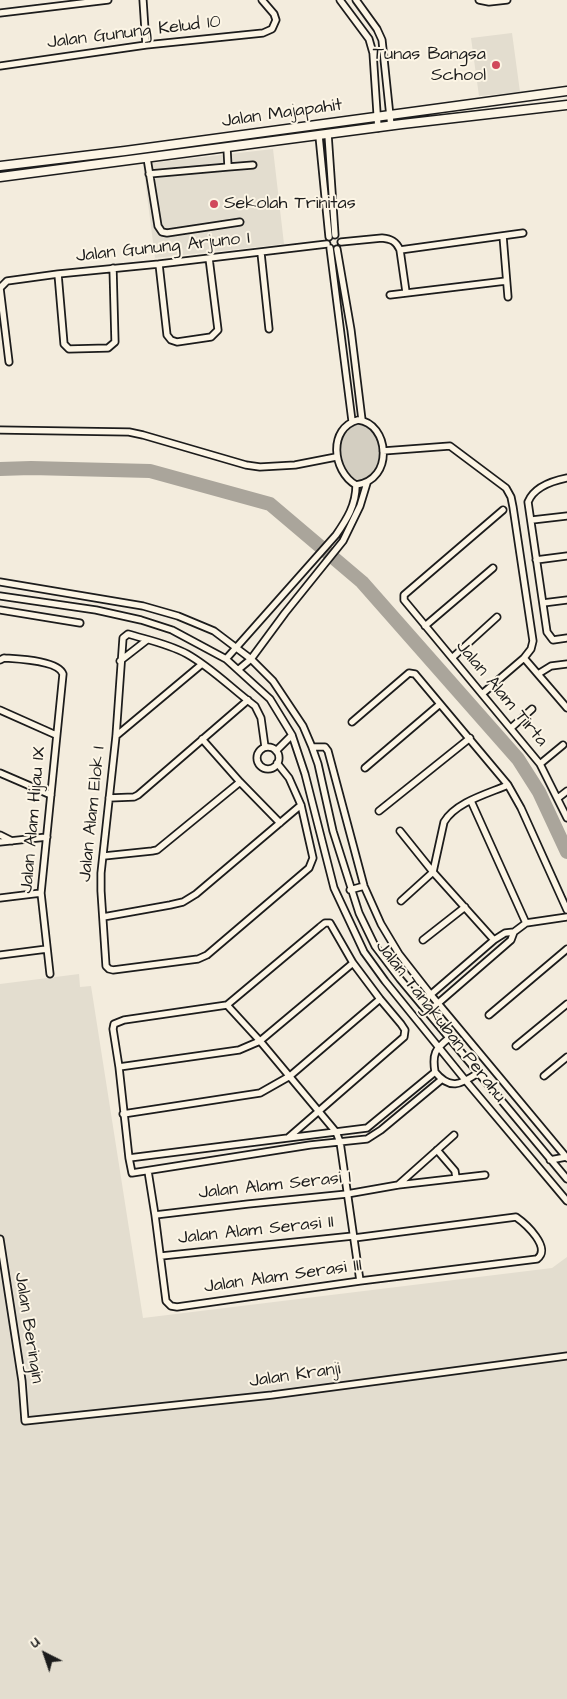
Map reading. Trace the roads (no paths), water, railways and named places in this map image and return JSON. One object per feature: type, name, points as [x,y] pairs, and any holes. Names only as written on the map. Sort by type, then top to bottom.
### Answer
[{"type":"street","points":[[0,13],[108,0]]},
{"type":"street","points":[[143,0],[146,45]]},
{"type":"street","name":"Jalan Gunung Kelud 10","points":[[0,66],[146,45],[264,33],[272,29],[276,20],[274,14],[262,0]]},
{"type":"street","points":[[340,0],[369,39],[373,54],[378,128]]},
{"type":"street","points":[[356,0],[373,23],[382,40],[391,126]]},
{"type":"street","points":[[479,0],[489,2],[507,0]]},
{"type":"street","name":"Jalan Majapahit","points":[[0,166],[125,151],[567,91]]},
{"type":"street","name":"Jalan Majapahit","points":[[0,177],[567,105]]},
{"type":"street","points":[[328,134],[332,236],[329,246],[352,421]]},
{"type":"street","points":[[319,136],[332,236]]},
{"type":"street","points":[[227,148],[228,167]]},
{"type":"street","points":[[125,151],[126,161]]},
{"type":"street","points":[[147,158],[158,226],[162,232],[167,233],[240,222]]},
{"type":"street","points":[[149,174],[253,165]]},
{"type":"street","points":[[400,250],[523,233]]},
{"type":"street","points":[[332,236],[339,237],[341,242]]},
{"type":"street","points":[[503,236],[508,297]]},
{"type":"street","points":[[341,242],[388,239],[397,244],[400,250],[406,292]]},
{"type":"street","points":[[341,242],[337,249],[351,330],[362,420]]},
{"type":"street","name":"Jalan Gunung Arjuno I","points":[[9,362],[0,288],[7,281],[112,268],[329,246],[337,249]]},
{"type":"street","points":[[261,253],[269,329]]},
{"type":"street","points":[[159,264],[167,335],[171,340],[177,342],[211,337],[218,330],[209,258]]},
{"type":"street","points":[[58,274],[64,344],[66,347],[70,349],[108,348],[115,342],[112,268]]},
{"type":"street","points":[[390,294],[506,281]]},
{"type":"street","points":[[226,659],[336,535],[350,513],[356,496],[356,485],[342,473],[336,457],[341,432],[352,421],[362,420],[368,422],[376,430],[382,442],[383,451],[380,469],[376,477],[367,483],[356,485]]},
{"type":"street","points":[[0,430],[129,432],[231,462],[260,467],[295,465],[336,457]]},
{"type":"street","points":[[383,451],[450,446],[509,492],[514,507],[533,641],[531,649],[524,658],[482,694]]},
{"type":"street","points":[[567,478],[537,490],[530,496],[528,502],[547,632],[553,640],[567,638]]},
{"type":"street","points":[[239,669],[251,659],[343,541],[351,528],[367,483]]},
{"type":"street","name":"Jalan Alam Tirta","points":[[503,510],[404,595],[404,600],[540,764],[567,818]]},
{"type":"street","points":[[532,520],[567,516]]},
{"type":"street","points":[[536,560],[567,556]]},
{"type":"street","points":[[425,626],[492,568]]},
{"type":"street","name":"Jalan Tangkuban Perahu","points":[[0,582],[99,597],[143,606],[178,616],[214,631],[251,659],[273,681],[303,726],[312,747],[332,831],[350,890],[361,919],[375,946],[400,979],[550,1160],[566,1176]]},
{"type":"street","name":"Jalan Tangkuban Perahu","points":[[0,596],[94,610],[141,620],[172,630],[226,659],[270,699],[292,735],[305,774],[334,888],[364,952],[385,981],[466,1081],[567,1201]]},
{"type":"street","points":[[94,610],[99,597]]},
{"type":"street","points":[[543,602],[567,600]]},
{"type":"street","points":[[274,606],[285,613]]},
{"type":"street","points":[[0,610],[80,623]]},
{"type":"street","points":[[452,658],[498,617]]},
{"type":"street","name":"Jalan Alam Elok I","points":[[147,640],[128,634],[124,635],[120,661],[116,736],[101,891],[106,966],[113,970],[198,959],[207,955],[309,868],[313,858],[301,805]]},
{"type":"street","points":[[120,661],[147,640],[186,654],[223,679],[255,706],[259,712],[265,747]]},
{"type":"street","name":"Jalan Alam Hijau IX","points":[[0,660],[4,658],[38,662],[60,669],[63,679],[41,893],[50,974]]},
{"type":"street","points":[[524,658],[567,708]]},
{"type":"street","points":[[116,736],[202,664]]},
{"type":"street","points":[[538,674],[551,666],[567,664]]},
{"type":"street","points":[[352,722],[409,673],[415,674],[508,786],[521,808],[567,910]]},
{"type":"street","points":[[110,798],[134,797],[138,795],[248,700]]},
{"type":"street","points":[[365,768],[440,704]]},
{"type":"street","points":[[511,728],[532,709]]},
{"type":"street","points":[[0,710],[56,735]]},
{"type":"street","points":[[276,751],[292,735]]},
{"type":"street","points":[[379,812],[470,738]]},
{"type":"street","points":[[202,739],[280,823]]},
{"type":"street","points":[[540,764],[563,745]]},
{"type":"street","points":[[265,747],[271,747],[276,751],[278,757],[277,763],[267,769],[261,766],[257,756],[260,750],[265,747]]},
{"type":"street","points":[[312,747],[325,747],[328,751],[364,886],[381,924],[399,954],[431,995],[566,1157],[550,1160]]},
{"type":"street","points":[[103,917],[183,902],[196,894],[301,805],[289,778],[277,763]]},
{"type":"street","points":[[0,773],[51,795]]},
{"type":"street","points":[[104,856],[157,850],[240,782]]},
{"type":"street","points":[[401,901],[433,872],[447,816],[455,809],[471,801],[508,786]]},
{"type":"street","points":[[558,798],[567,791]]},
{"type":"street","points":[[471,801],[526,923]]},
{"type":"street","points":[[320,835],[332,831]]},
{"type":"street","points":[[400,831],[433,872],[494,940]]},
{"type":"street","points":[[0,835],[12,841]]},
{"type":"street","points":[[0,842],[47,837]]},
{"type":"street","points":[[350,890],[364,886]]},
{"type":"street","points":[[0,898],[41,893]]},
{"type":"street","points":[[423,940],[465,907]]},
{"type":"street","points":[[421,1003],[494,940],[505,933],[514,932],[526,923],[567,917]]},
{"type":"street","points":[[289,1137],[404,1037],[405,1030],[353,963],[330,923],[320,927],[227,1005],[124,1020],[114,1024],[123,1114],[132,1172],[367,1139],[439,1082]]},
{"type":"street","points":[[428,1012],[511,940],[514,932]]},
{"type":"street","points":[[489,1016],[567,949]]},
{"type":"street","points":[[0,955],[47,950]]},
{"type":"street","points":[[119,1067],[239,1050],[260,1042],[353,963]]},
{"type":"street","points":[[457,973],[463,981]]},
{"type":"street","points":[[123,1114],[260,1093],[290,1076],[380,1000]]},
{"type":"street","points":[[516,1046],[567,1004]]},
{"type":"street","points":[[227,1005],[290,1076],[336,1132],[340,1142],[360,1281]]},
{"type":"street","points":[[129,1158],[367,1128],[432,1074],[435,1051],[438,1046],[449,1038]]},
{"type":"street","points":[[544,1076],[567,1057]]},
{"type":"street","points":[[432,1074],[439,1082],[450,1084],[466,1081],[478,1073]]},
{"type":"street","points":[[398,1185],[454,1135]]},
{"type":"street","points":[[437,1150],[455,1172],[456,1178]]},
{"type":"street","name":"Jalan Alam Serasi III","points":[[148,1171],[166,1301],[171,1306],[177,1307],[360,1281],[537,1259]]},
{"type":"street","name":"Jalan Alam Serasi I","points":[[155,1216],[347,1194],[398,1185],[485,1175]]},
{"type":"street","name":"Jalan Alam Serasi II","points":[[161,1256],[354,1237],[516,1217],[541,1244],[541,1256],[537,1259]]},
{"type":"street","name":"Jalan Beringin","points":[[0,1238],[22,1381],[25,1421]]},
{"type":"street","name":"Jalan Kranji","points":[[25,1421],[272,1395],[567,1356]]},
{"type":"waterway","points":[[0,469],[150,471],[270,504],[362,582],[518,759],[539,792],[567,852]]},
{"type":"place","name":"Tunas Bangsa School","points":[[496,65]]},
{"type":"place","name":"Sekolah Trinitas","points":[[214,204]]}]
